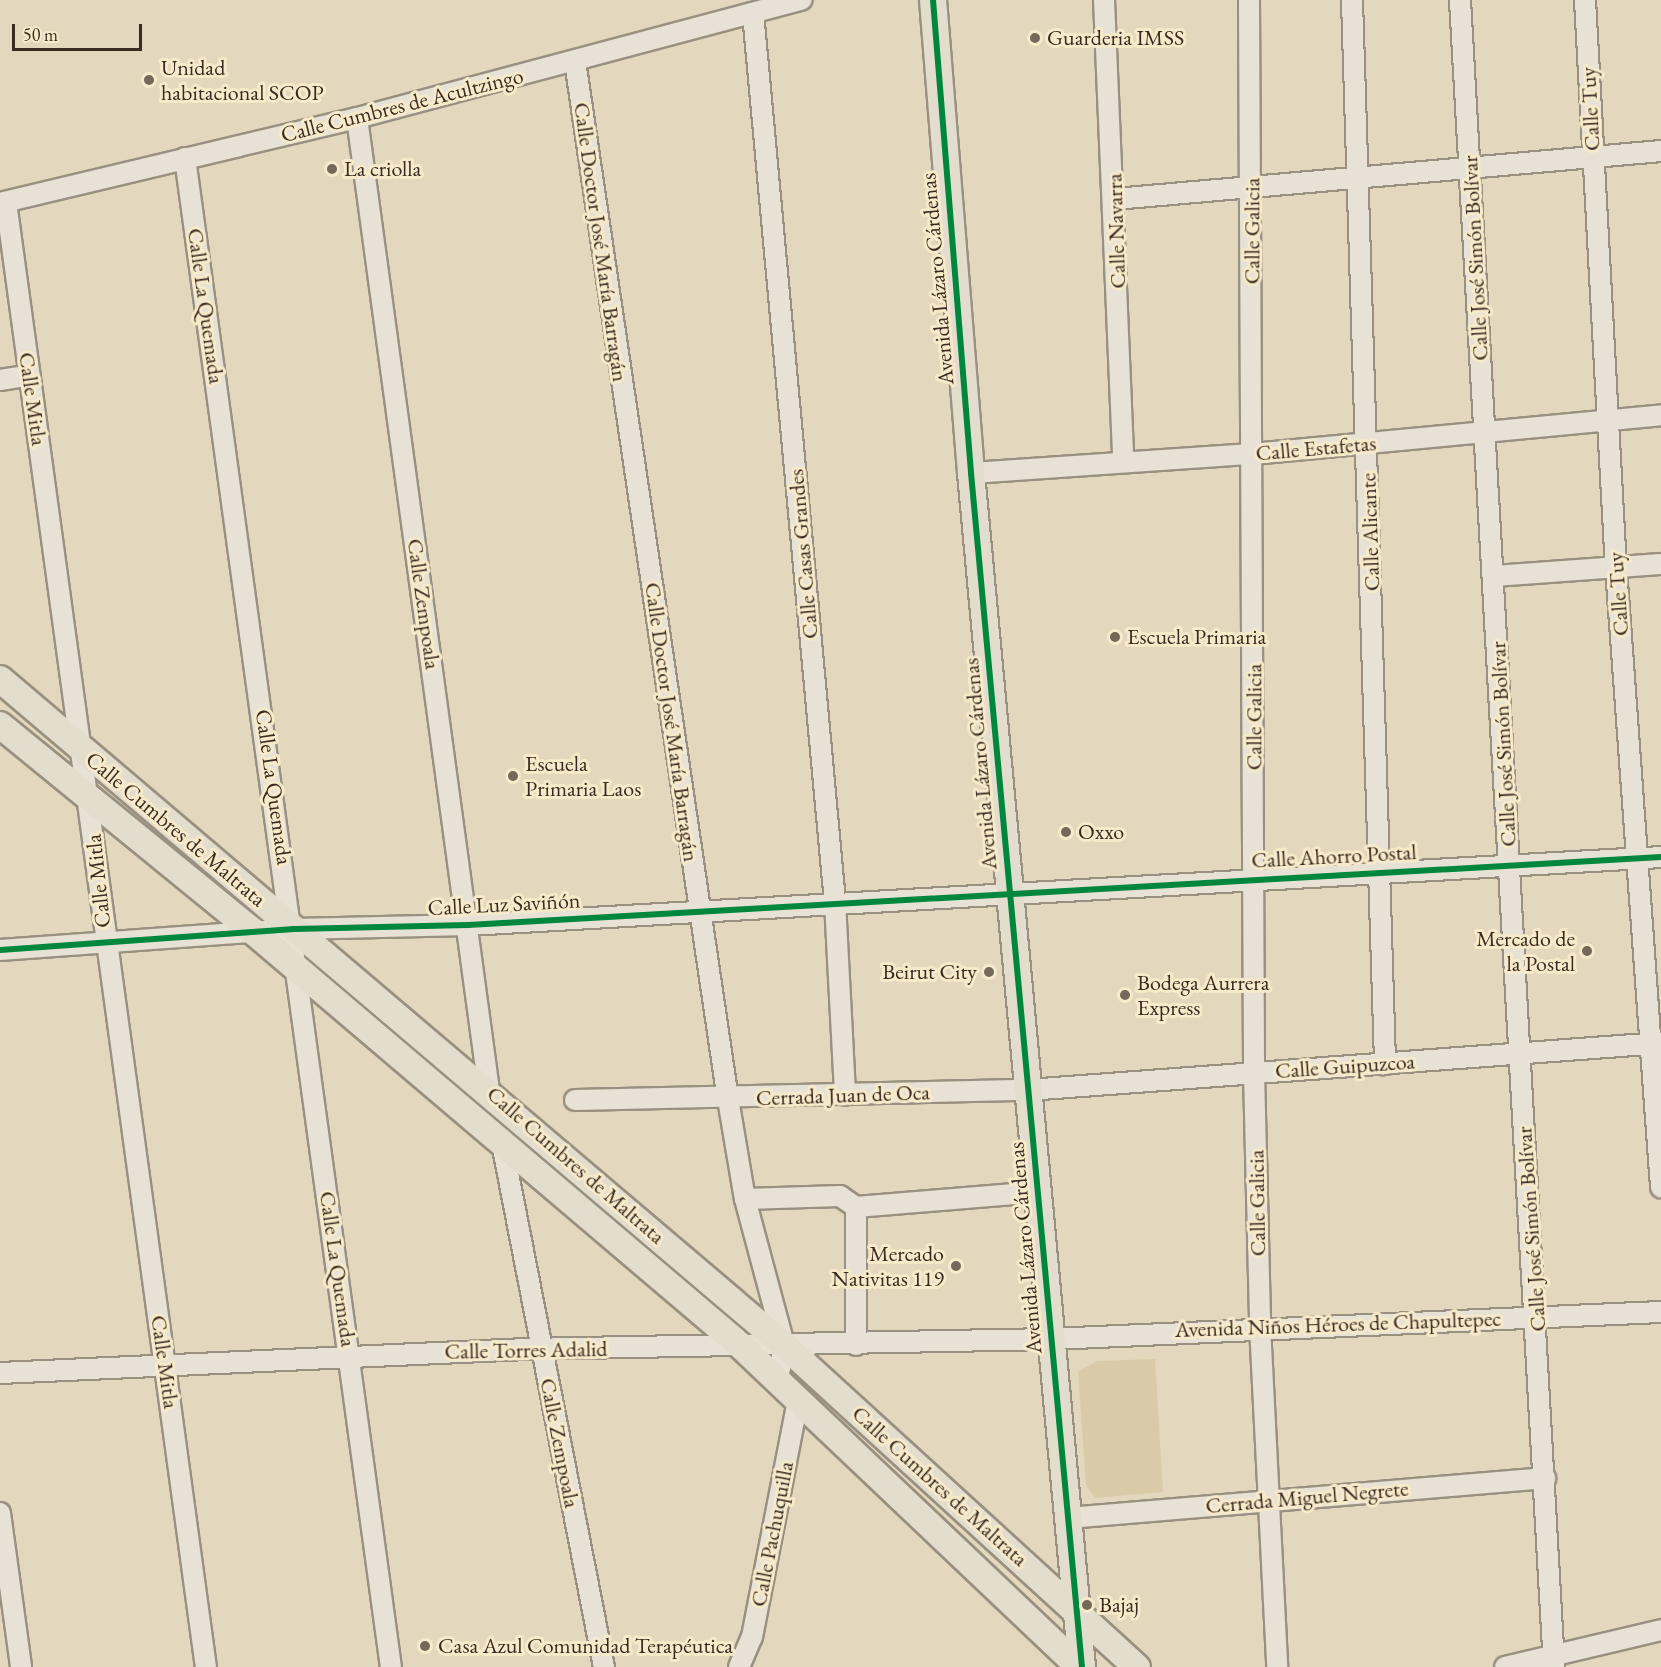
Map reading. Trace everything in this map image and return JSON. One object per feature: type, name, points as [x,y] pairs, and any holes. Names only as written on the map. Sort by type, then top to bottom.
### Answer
[{"type":"main road","name":"Avenida Lázaro Cárdenas","points":[[933,0],[971,473],[1081,1667]]},
{"type":"main road","name":"Calle Cumbres de Maltrata","points":[[0,679],[489,1090],[784,1345],[1076,1608],[1137,1667]]},
{"type":"main road","name":"Calle Cumbres de Maltrata","points":[[0,725],[255,933],[503,1148],[741,1346],[1081,1667]]},
{"type":"street","name":"Calle Cumbres de Acultzingo","points":[[3,203],[357,118],[802,0]]},
{"type":"street","name":"Calle Navarra","points":[[1104,0],[1115,199],[1123,462]]},
{"type":"street","name":"Calle Galicia","points":[[1249,0],[1252,185],[1254,1072],[1260,1326],[1277,1667]]},
{"type":"street","name":"Calle Alicante","points":[[1352,0],[1361,177],[1385,1064]]},
{"type":"street","name":"Calle José Simón Bolívar","points":[[1460,0],[1520,1054],[1538,1316],[1554,1661]]},
{"type":"street","name":"Calle Tuy","points":[[1585,0],[1616,568],[1635,859],[1654,1044],[1661,1187]]},
{"type":"street","name":"Calle Casas Grandes","points":[[753,14],[835,902],[845,1095]]},
{"type":"street","name":"Calle Doctor José María Barragán","points":[[575,61],[728,1099],[745,1199],[784,1345],[778,1380]]},
{"type":"street","name":"Calle Zempoala","points":[[357,118],[489,1090]]},
{"type":"street","points":[[1115,199],[1592,155],[1661,151]]},
{"type":"street","name":"Calle La Quemada","points":[[185,158],[294,928],[297,969],[391,1667]]},
{"type":"street","name":"Calle Mitla","points":[[3,203],[30,375],[89,797],[105,941],[206,1667]]},
{"type":"street","points":[[0,380],[30,375]]},
{"type":"street","name":"Calle Estafetas","points":[[971,473],[1252,454],[1661,415]]},
{"type":"street","points":[[1494,576],[1661,564]]},
{"type":"street","name":"Calle Ahorro Postal","points":[[1010,891],[1661,857]]},
{"type":"street","name":"Calle Luz Saviñón","points":[[0,950],[105,941],[255,933],[294,928],[468,925],[1010,891]]},
{"type":"street","name":"Calle Guipuzcoa","points":[[1028,1090],[1654,1044]]},
{"type":"street","name":"Cerrada Juan de Oca","points":[[575,1100],[728,1099],[1028,1090]]},
{"type":"street","name":"Calle Zempoala","points":[[503,1148],[604,1667]]},
{"type":"street","points":[[745,1199],[840,1196],[856,1207],[1038,1192]]},
{"type":"street","points":[[856,1207],[856,1345]]},
{"type":"street","name":"Avenida Niños Héroes de Chapultepec","points":[[1052,1339],[1260,1326],[1661,1312]]},
{"type":"street","name":"Calle Torres Adalid","points":[[0,1373],[166,1367],[350,1355],[542,1348],[856,1345],[1052,1339]]},
{"type":"street","name":"Calle Pachuquilla","points":[[739,1667],[752,1637],[798,1400]]},
{"type":"street","name":"Cerrada Miguel Negrete","points":[[1069,1518],[1268,1499],[1545,1478]]},
{"type":"street","points":[[0,1513],[21,1667]]},
{"type":"street","points":[[1505,1667],[1554,1661],[1661,1630]]},
{"type":"shaded area","points":[[1155,1359],[1163,1492],[1095,1498],[1086,1486],[1078,1372],[1097,1361]]},
{"type":"cycle path","points":[[933,0],[971,473],[1082,1667]]},
{"type":"cycle path","points":[[0,950],[294,929],[468,925],[1661,857]]},
{"type":"place","name":"Guarderia IMSS","points":[[1035,38]]},
{"type":"place","name":"Unidad habitacional SCOP","points":[[149,80]]},
{"type":"place","name":"La criolla","points":[[332,169]]},
{"type":"place","name":"Escuela Primaria","points":[[1115,637]]},
{"type":"place","name":"Escuela Primaria Laos","points":[[513,776]]},
{"type":"place","name":"Oxxo","points":[[1066,832]]},
{"type":"place","name":"Mercado de la Postal","points":[[1587,951]]},
{"type":"place","name":"Beirut City","points":[[989,972]]},
{"type":"place","name":"Bodega Aurrera Express","points":[[1125,995]]},
{"type":"place","name":"Mercado Nativitas 119","points":[[956,1266]]},
{"type":"place","name":"Bajaj","points":[[1087,1605]]},
{"type":"place","name":"Casa Azul Comunidad Terapéutica","points":[[425,1646]]}]
